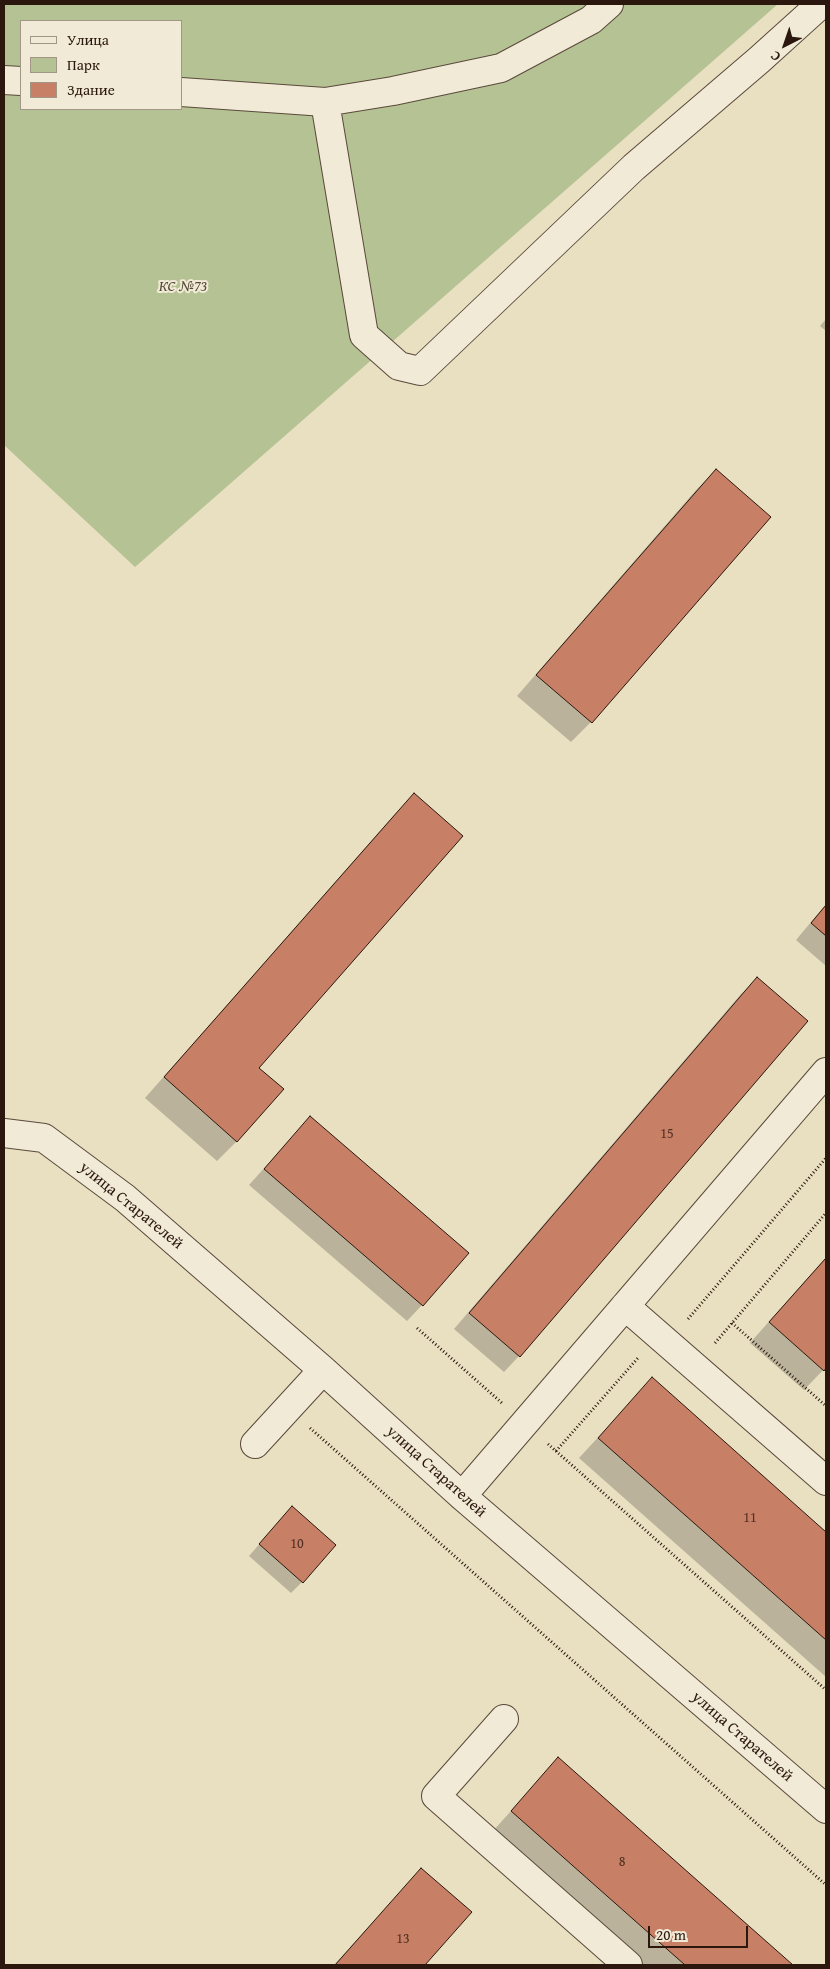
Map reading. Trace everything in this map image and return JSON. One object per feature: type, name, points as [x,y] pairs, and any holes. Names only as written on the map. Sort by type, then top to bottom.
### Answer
[{"type":"street","points":[[182,92],[325,102],[501,68],[591,20],[608,4]]},
{"type":"street","points":[[325,102],[364,335],[398,366],[420,371],[634,167],[821,4]]},
{"type":"street","points":[[4,80],[20,81]]},
{"type":"street","points":[[462,1496],[826,1072]]},
{"type":"street","name":"улица Старателей","points":[[4,1133],[44,1138],[125,1198],[323,1370],[462,1496],[826,1809]]},
{"type":"street","points":[[625,1306],[826,1479]]},
{"type":"street","points":[[255,1444],[323,1370]]},
{"type":"street","points":[[504,1719],[436,1796],[628,1965]]},
{"type":"path","points":[[556,1451],[663,1339],[826,1158]]},
{"type":"path","points":[[695,1366],[826,1213]]},
{"type":"path","points":[[732,1323],[826,1406]]},
{"type":"path","points":[[417,1328],[826,1690]]},
{"type":"path","points":[[288,1408],[826,1885]]},
{"type":"green space","name":"КС №73","points":[[4,4],[778,4],[135,567],[4,445]]},
{"type":"building","points":[[716,469],[771,517],[592,723],[536,675]]},
{"type":"building","points":[[414,793],[463,836],[259,1068],[284,1089],[237,1142],[164,1077]]},
{"type":"building","points":[[826,905],[826,936],[811,923]]},
{"type":"building","points":[[757,977],[808,1021],[520,1357],[469,1313]]},
{"type":"building","points":[[310,1116],[469,1253],[423,1306],[264,1169]]},
{"type":"building","points":[[826,1258],[826,1368],[824,1371],[769,1322]]},
{"type":"building","points":[[652,1377],[826,1532],[826,1640],[598,1438]]},
{"type":"building","points":[[292,1506],[336,1545],[303,1583],[259,1544]]},
{"type":"building","points":[[558,1757],[793,1965],[685,1965],[642,1927],[511,1811]]},
{"type":"building","points":[[421,1868],[472,1912],[425,1965],[335,1965]]}]
